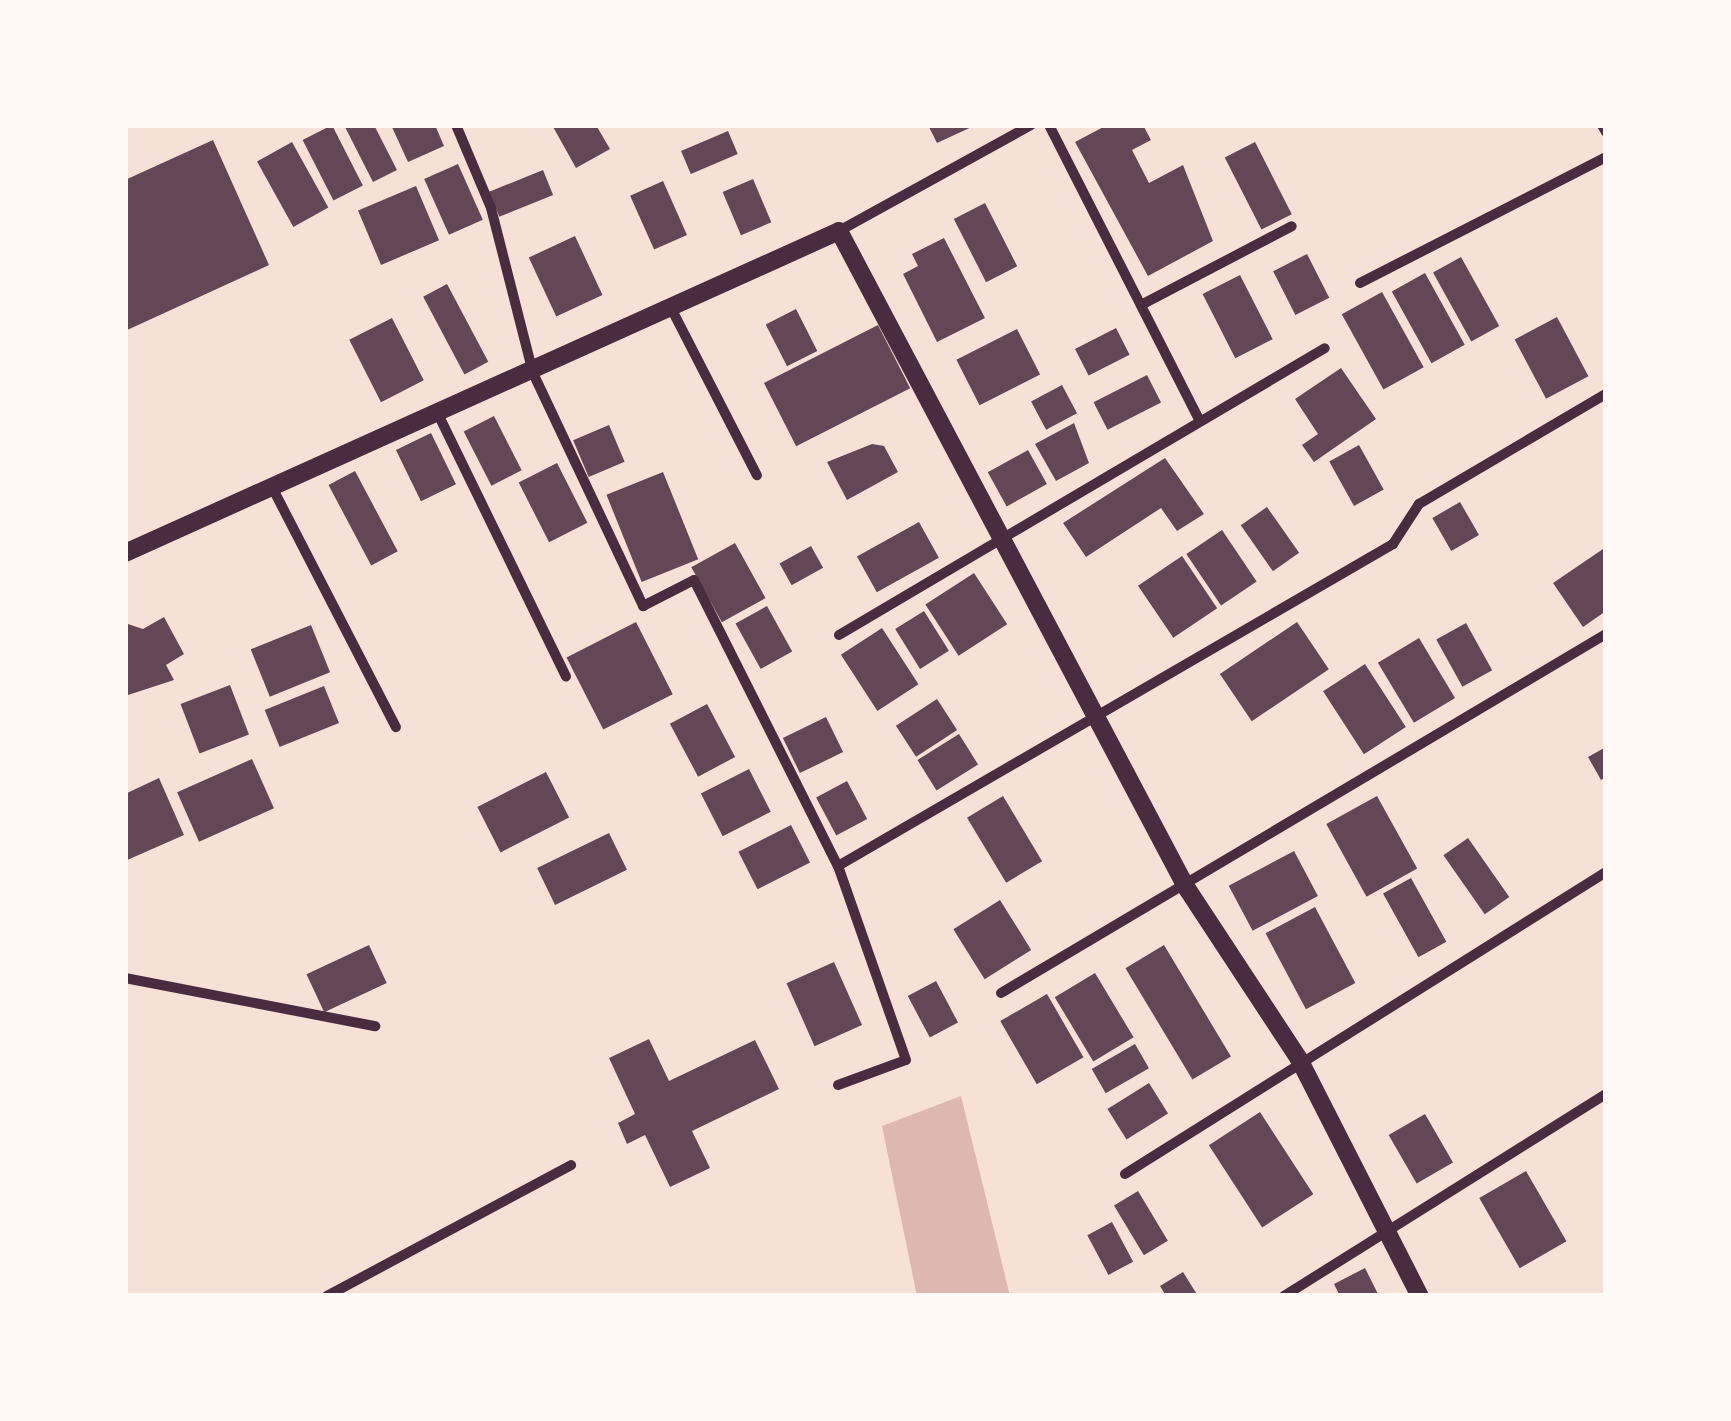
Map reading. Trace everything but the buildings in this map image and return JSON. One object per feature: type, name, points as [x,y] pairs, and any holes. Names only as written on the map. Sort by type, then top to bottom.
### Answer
[{"type":"street","points":[[456,125],[490,208],[534,374],[643,606],[694,580],[838,866],[906,1060],[838,1085]]},
{"type":"street","points":[[125,553],[534,374],[839,231],[1031,125]]},
{"type":"street","points":[[1049,125],[1199,419]]},
{"type":"street","points":[[1602,125],[1606,132]]},
{"type":"street","points":[[1360,283],[1606,157]]},
{"type":"street","points":[[1142,306],[1292,226]]},
{"type":"street","points":[[839,231],[1006,536],[1186,886],[1298,1058],[1390,1226],[1420,1296]]},
{"type":"street","points":[[670,308],[757,475]]},
{"type":"street","points":[[839,634],[1325,348]]},
{"type":"street","points":[[838,866],[1096,713],[1394,544],[1419,504],[1606,394]]},
{"type":"street","points":[[438,414],[566,677]]},
{"type":"street","points":[[273,489],[396,727]]},
{"type":"street","points":[[1001,993],[1606,634]]},
{"type":"street","points":[[1125,1174],[1298,1058],[1606,872]]},
{"type":"street","points":[[125,978],[375,1026]]},
{"type":"street","points":[[1284,1296],[1606,1094]]},
{"type":"street","points":[[328,1296],[571,1165]]},
{"type":"shaded area","points":[[961,1096],[1010,1296],[917,1296],[882,1126]]}]
